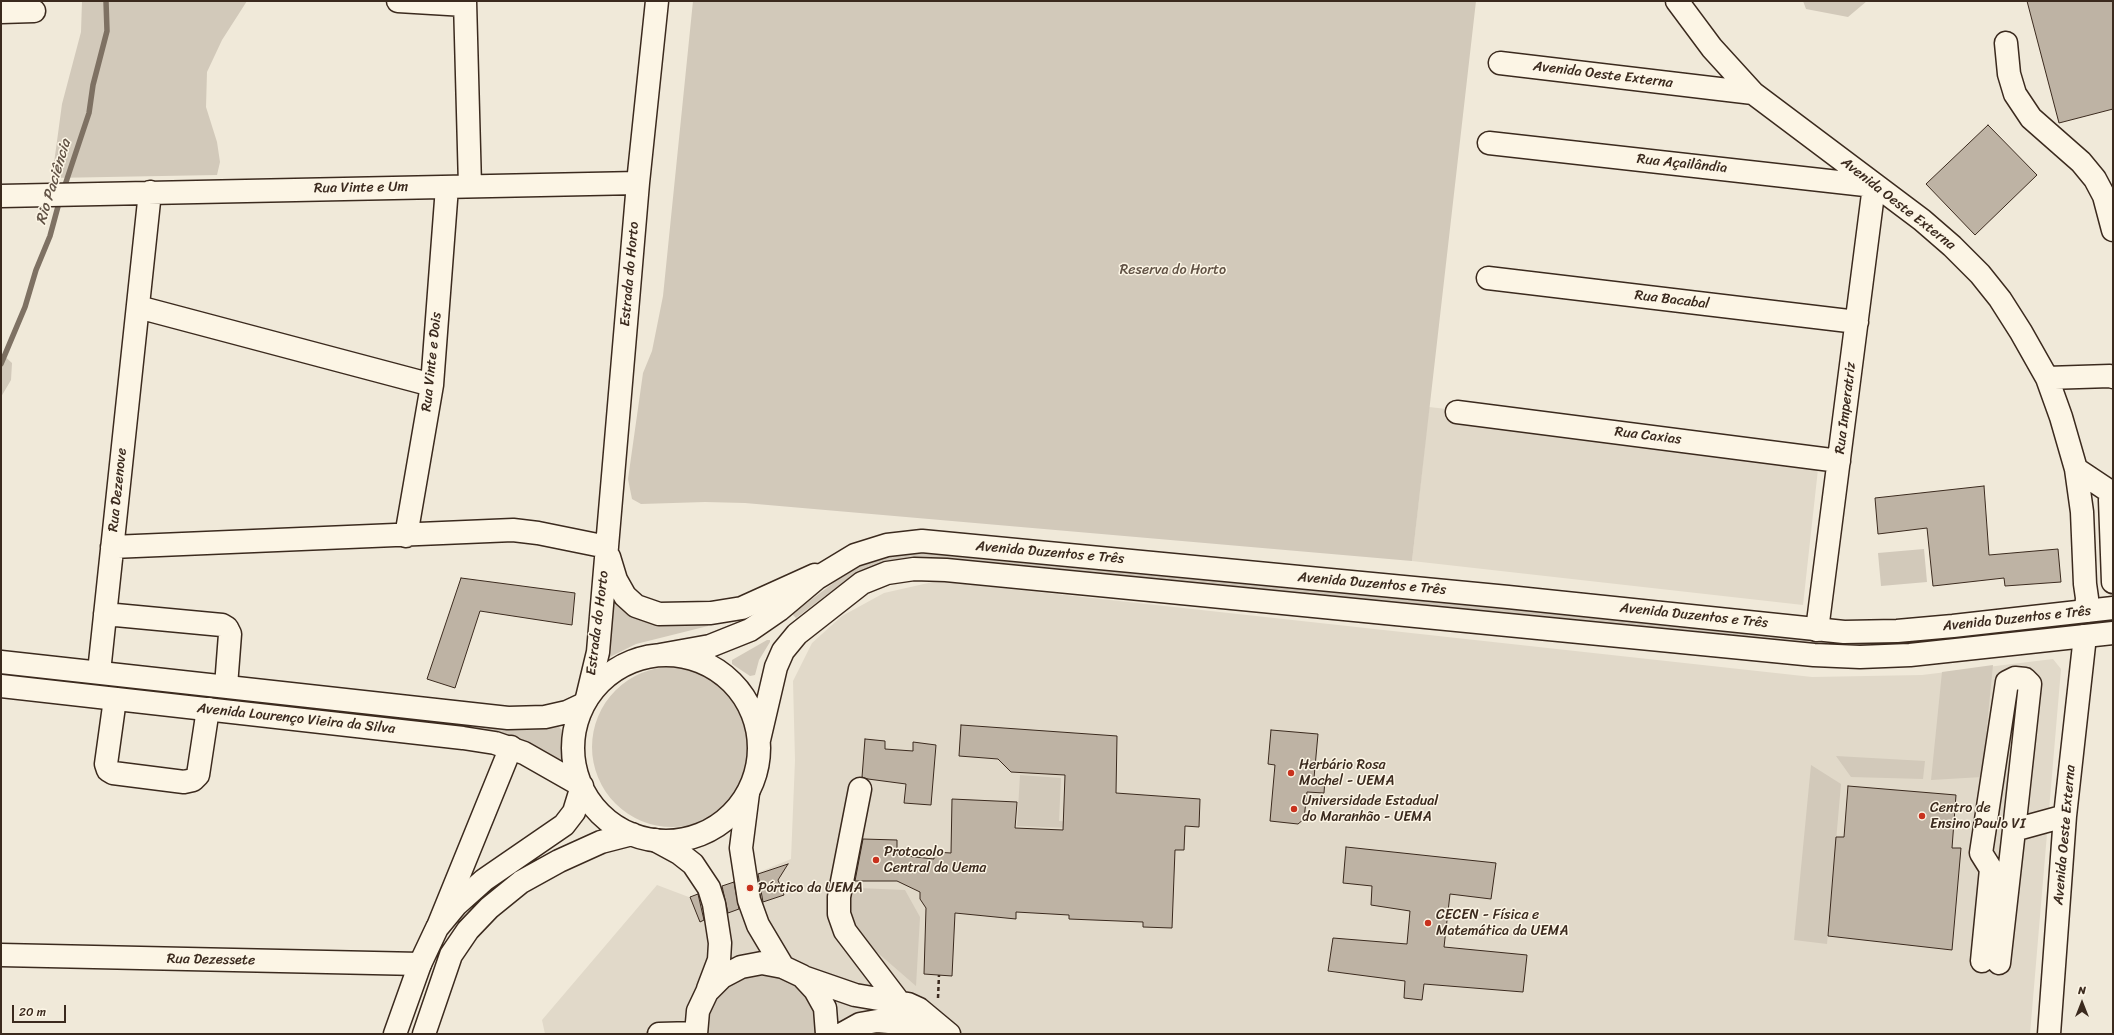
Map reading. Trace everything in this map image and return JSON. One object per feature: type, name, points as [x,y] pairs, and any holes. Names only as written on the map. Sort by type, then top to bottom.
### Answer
[{"type":"street","points":[[398,1],[465,3],[470,186]]},
{"type":"street","name":"Estrada do Horto","points":[[586,701],[598,652],[638,183],[657,1]]},
{"type":"street","name":"Avenida Oeste Externa","points":[[1677,1],[1712,48],[1753,93],[1874,186],[1922,220],[1952,246],[1980,274],[2021,332],[2047,378],[2061,417],[2076,469],[2082,512],[2087,598],[2086,611]]},
{"type":"street","points":[[1,12],[34,11]]},
{"type":"street","points":[[2006,43],[2008,74],[2015,94],[2031,118],[2081,162],[2095,179],[2104,196],[2113,230]]},
{"type":"street","name":"Avenida Oeste Externa","points":[[1500,63],[1753,93]]},
{"type":"street","name":"Rua Açailândia","points":[[1489,143],[1874,186]]},
{"type":"street","name":"Rua Vinte e Um","points":[[1,196],[638,183]]},
{"type":"street","name":"Rua Vinte e Dois","points":[[406,536],[432,385],[447,186]]},
{"type":"street","name":"Rua Imperatriz","points":[[1817,630],[1874,186]]},
{"type":"street","name":"Rua Dezenove","points":[[99,672],[150,192]]},
{"type":"street","name":"Rua Bacabal","points":[[1488,278],[1857,322]]},
{"type":"street","points":[[138,307],[432,385]]},
{"type":"street","points":[[2047,378],[2113,377]]},
{"type":"street","name":"Rua Caxias","points":[[1457,412],[1839,461]]},
{"type":"street","points":[[2076,469],[2112,492],[2110,500],[2113,582],[2085,584]]},
{"type":"street","points":[[112,547],[406,536],[513,530],[538,532],[607,547]]},
{"type":"street","name":"Avenida Duzentos e Três","points":[[586,701],[602,680],[621,667],[642,658],[710,646],[750,630],[836,565],[855,555],[887,545],[922,541],[1508,597],[1817,630],[1857,632],[1897,631],[2113,608]]},
{"type":"street","name":"Estrada do Horto","points":[[607,547],[616,580],[625,596],[636,606],[659,614],[712,613],[742,608],[836,565]]},
{"type":"street","name":"Avenida Duzentos e Três","points":[[759,740],[776,667],[783,651],[797,634],[862,583],[886,573],[914,569],[962,572],[1814,655],[1860,657],[1910,655],[2113,633]]},
{"type":"street","points":[[105,614],[222,625],[227,628],[230,634],[226,686]]},
{"type":"street","name":"Avenida Oeste Externa","points":[[2049,1034],[2066,816],[2085,636]]},
{"type":"street","points":[[660,655],[702,662],[727,677],[746,699],[751,709],[759,740],[758,767],[748,793],[741,848],[749,900],[758,925],[783,966]]},
{"type":"street","name":"Avenida Lourenço Vieira da Silva","points":[[1,662],[508,718],[552,715],[567,712],[586,701]]},
{"type":"street","points":[[2014,678],[2025,679],[2030,684],[2013,836],[1991,962],[1990,869],[1981,853],[2007,682],[2014,678]]},
{"type":"street","name":"Avenida Lourenço Vieira da Silva","points":[[1,686],[463,738],[511,747],[540,761],[582,786]]},
{"type":"street","points":[[115,699],[106,764],[108,770],[113,773],[184,782],[193,780],[198,776],[208,709]]},
{"type":"street","points":[[586,701],[577,721],[573,739],[573,757],[582,786],[597,808],[612,823],[632,834],[654,840],[679,853],[693,864],[709,888],[714,904],[720,943],[719,960],[698,1011],[696,1033],[659,1034]]},
{"type":"street","points":[[395,1034],[420,964],[437,928],[511,747]]},
{"type":"street","points":[[437,928],[456,904],[484,880],[564,825],[574,812],[582,786]]},
{"type":"street","points":[[860,789],[839,897],[839,914],[845,931],[898,1002]]},
{"type":"street","points":[[654,840],[674,840],[686,838],[711,829],[727,818],[748,793]]},
{"type":"street","points":[[1986,816],[1989,831],[1996,841],[2066,816]]},
{"type":"street","points":[[424,1034],[451,956],[468,930],[484,913],[510,890],[559,861],[601,842],[632,834]]},
{"type":"street","name":"Rua Dezessete","points":[[1,955],[420,964]]},
{"type":"street","points":[[707,992],[722,977],[740,966],[762,963],[783,966],[802,976],[855,995],[898,1002],[919,1009],[948,1034]]},
{"type":"street","points":[[802,976],[816,990],[825,1008],[827,1034]]},
{"type":"street","points":[[842,1034],[860,1024],[877,1021],[913,1024],[940,1034]]},
{"type":"shaded area","points":[[1429,407],[1820,451],[1803,605],[1412,561]]},
{"type":"shaded area","name":"Universidade Estadual do Maranhão - UEMA","points":[[937,581],[1812,677],[1922,675],[2053,659],[2061,669],[2030,1034],[545,1034],[542,1020],[657,885],[694,899],[791,859],[795,760],[793,681],[812,643],[842,616],[884,593]]},
{"type":"green space","points":[[82,1],[247,1],[222,40],[207,72],[206,107],[217,142],[220,162],[217,175],[52,178],[62,104],[81,32]]},
{"type":"green space","name":"Reserva do Horto","points":[[693,1],[1476,1],[1412,561],[745,503],[705,502],[641,504],[632,499],[628,479],[643,373],[652,351],[663,296]]},
{"type":"green space","points":[[1803,1],[1867,1],[1848,17],[1806,9]]},
{"type":"green space","points":[[1,353],[12,363],[11,380],[1,397]]},
{"type":"green space","points":[[1924,549],[1927,582],[1881,586],[1878,553]]},
{"type":"green space","points":[[934,552],[1746,631],[2113,618],[2113,624],[1880,647],[1816,646],[922,557],[891,561],[864,570],[846,580],[796,618],[792,614],[836,581],[861,566],[890,556]]},
{"type":"green space","points":[[611,597],[708,623],[708,626],[636,644],[606,659]]},
{"type":"green space","points":[[767,640],[770,640],[770,642],[759,660],[755,675],[750,676],[732,664],[732,660]]},
{"type":"green space","points":[[1993,665],[1982,777],[1931,780],[1942,672]]},
{"type":"green space","points":[[672,667],[703,673],[723,685],[734,696],[746,716],[752,747],[746,778],[734,798],[723,809],[703,821],[672,827],[641,821],[621,809],[610,798],[598,778],[592,747],[598,716],[610,696],[621,685],[641,673]]},
{"type":"green space","points":[[470,725],[527,730],[559,727],[562,730],[566,767],[521,740],[469,728]]},
{"type":"green space","points":[[1836,756],[1925,761],[1923,779],[1851,777]]},
{"type":"green space","points":[[1811,765],[1841,784],[1827,944],[1794,940]]},
{"type":"green space","points":[[1020,775],[1061,778],[1059,821],[1089,823],[1097,829],[1017,826]]},
{"type":"green space","points":[[858,888],[905,890],[920,917],[916,986],[833,914]]},
{"type":"green space","points":[[763,972],[780,975],[796,983],[808,996],[815,1011],[817,1034],[707,1034],[708,1015],[716,997],[729,983],[746,974]]},
{"type":"building","points":[[2027,1],[2113,1],[2113,109],[2059,123]]},
{"type":"building","points":[[1988,125],[2037,175],[1975,235],[1926,184]]},
{"type":"building","points":[[1984,486],[1989,555],[2058,549],[2061,582],[2005,586],[2004,578],[1933,586],[1927,528],[1878,534],[1875,498]]},
{"type":"building","points":[[461,578],[575,593],[572,625],[480,611],[455,688],[427,679]]},
{"type":"building","points":[[961,725],[1117,736],[1116,793],[1200,799],[1199,827],[1185,826],[1184,850],[1175,850],[1172,928],[1143,927],[1143,922],[1069,919],[1069,915],[1016,912],[1016,919],[955,913],[952,976],[924,974],[926,908],[920,899],[920,892],[897,881],[855,881],[863,839],[897,840],[897,855],[934,859],[934,852],[951,853],[952,799],[1017,802],[1015,828],[1063,830],[1065,775],[1011,772],[998,759],[959,756]]},
{"type":"building","name":"Herbário Rosa Mochel - UEMA","points":[[1271,730],[1318,734],[1314,778],[1325,779],[1324,793],[1307,792],[1304,819],[1298,824],[1270,821],[1275,765],[1268,764]]},
{"type":"building","points":[[865,739],[885,741],[885,749],[913,751],[913,742],[936,745],[931,805],[904,803],[906,784],[862,777]]},
{"type":"building","points":[[1848,786],[1956,795],[1952,848],[1961,848],[1952,950],[1828,936],[1836,837],[1844,837]]},
{"type":"building","name":"CECEN - Física e Matemática da UEMA","points":[[1346,847],[1496,863],[1491,899],[1450,894],[1444,947],[1527,955],[1523,992],[1424,984],[1422,1000],[1404,998],[1405,981],[1328,971],[1333,938],[1407,944],[1410,911],[1371,905],[1372,886],[1343,883]]},
{"type":"building","points":[[788,864],[778,880],[784,895],[763,902],[758,874]]},
{"type":"building","points":[[734,882],[739,909],[728,913],[722,886]]},
{"type":"building","points":[[698,894],[704,920],[700,922],[690,897]]},
{"type":"waterway","name":"Rio Paciência","points":[[63,191],[89,113],[93,85],[107,31],[106,1]]},
{"type":"waterway","name":"Rio Paciência","points":[[1,364],[25,307],[36,270],[50,236],[60,199]]},
{"type":"place","name":"Herbário Rosa Mochel - UEMA","points":[[1291,773]]},
{"type":"place","name":"Universidade Estadual do Maranhão - UEMA","points":[[1294,809]]},
{"type":"place","name":"Centro de Ensino Paulo VI","points":[[1922,816]]},
{"type":"place","name":"Protocolo Central da Uema","points":[[876,860]]},
{"type":"place","name":"Pórtico da UEMA","points":[[750,888]]},
{"type":"place","name":"CECEN - Física e Matemática da UEMA","points":[[1428,923]]}]
